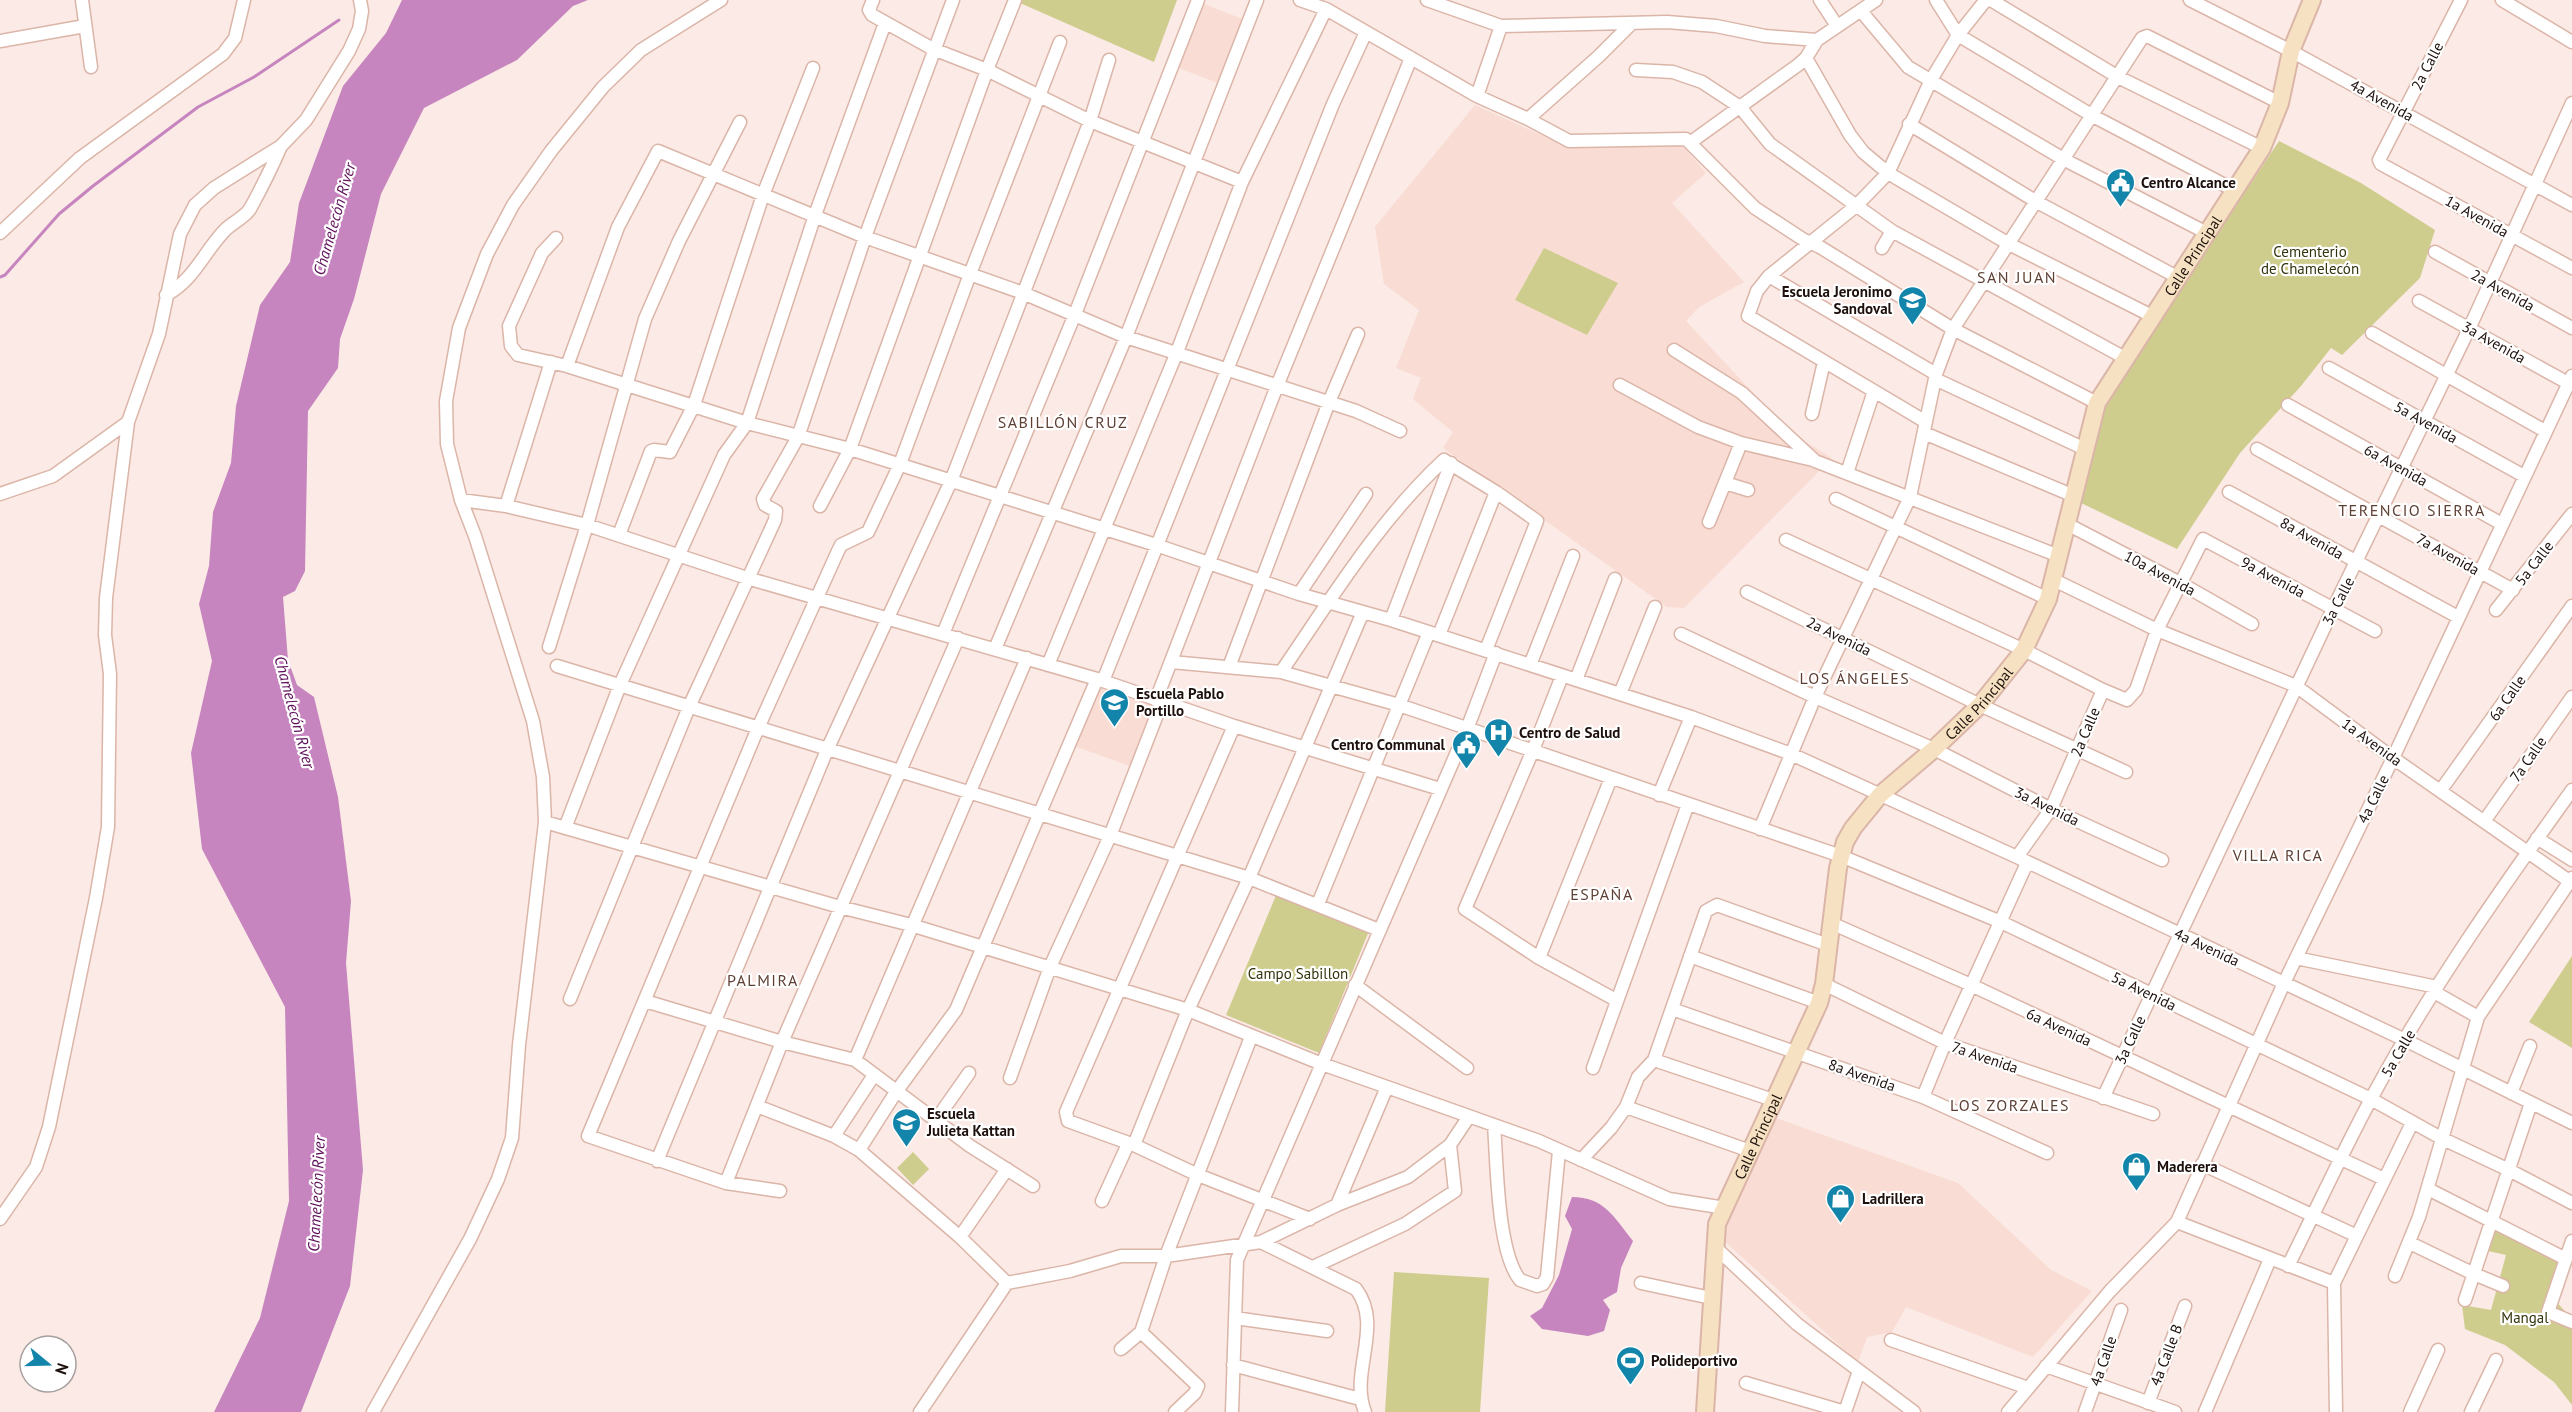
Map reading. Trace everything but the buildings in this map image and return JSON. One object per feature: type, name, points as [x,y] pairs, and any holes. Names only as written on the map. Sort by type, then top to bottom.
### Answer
[{"type":"street","points":[[82,0],[91,67]]},
{"type":"street","points":[[0,233],[80,158],[223,54],[235,38],[244,0]]},
{"type":"street","points":[[0,1219],[36,1167],[49,1127],[96,898],[108,827],[110,674],[105,635],[106,598],[128,423],[159,334],[180,234],[195,205],[213,188],[281,146],[306,120],[349,51],[359,29],[362,11],[360,0]]},
{"type":"street","points":[[373,1412],[470,1239],[498,1179],[512,1138],[519,1045],[545,822],[543,777],[533,721],[475,536],[461,500],[447,444],[446,401],[459,328],[487,254],[513,205],[551,151],[603,87],[641,50],[721,0]]},
{"type":"street","points":[[873,0],[869,10],[885,23],[933,50],[987,70],[1090,121],[1242,182]]},
{"type":"street","points":[[570,999],[689,707],[776,515],[776,511],[765,505],[763,499],[798,437],[865,237],[952,0]]},
{"type":"street","points":[[820,506],[850,449],[987,70],[1015,0]]},
{"type":"street","points":[[943,634],[1075,314],[1198,0]]},
{"type":"street","points":[[995,649],[1126,337],[1257,0]]},
{"type":"street","points":[[1300,0],[1326,9],[1477,96],[1569,141],[1680,138],[1690,142],[1755,208],[1804,240],[1812,242],[1953,329],[2097,403]]},
{"type":"street","points":[[1426,0],[1501,26],[1630,25],[1667,22],[1730,28],[1765,36],[1817,40]]},
{"type":"street","points":[[1820,0],[1837,26]]},
{"type":"street","points":[[1690,142],[1806,58],[1817,40],[1876,0]]},
{"type":"street","points":[[1936,0],[1959,35],[2093,116],[2234,190]]},
{"type":"street","points":[[2074,496],[1925,427],[1874,391],[1748,316],[1757,291],[1769,276],[1856,206],[1888,173],[1931,80],[1959,35],[1985,1],[1990,0],[2118,77],[2262,148]]},
{"type":"street","name":"4a Avenida","points":[[2190,0],[2404,111],[2572,205]]},
{"type":"street","name":"Calle Principal","points":[[1705,1412],[1717,1224],[1819,1003],[1824,984],[1841,856],[1853,828],[1880,795],[1934,749],[1980,705],[2024,650],[2048,599],[2054,580],[2097,403],[2205,232],[2262,148],[2280,103],[2291,51],[2312,0]]},
{"type":"street","name":"2a Calle","points":[[2382,164],[2380,156],[2461,0]]},
{"type":"street","points":[[2502,0],[2572,42]]},
{"type":"street","points":[[1048,665],[1102,529],[1177,352],[1242,182],[1326,9]]},
{"type":"street","points":[[1861,11],[1908,67],[2065,160],[2205,232]]},
{"type":"street","points":[[565,828],[620,685],[724,455],[747,423],[815,215],[885,23]]},
{"type":"street","points":[[1528,119],[1630,25]]},
{"type":"street","points":[[0,41],[85,26]]},
{"type":"street","points":[[1477,96],[1501,26]]},
{"type":"street","points":[[859,1150],[896,1092],[956,1010],[1039,814],[1100,680],[1333,104],[1366,32]]},
{"type":"street","points":[[1760,828],[1815,697],[1910,497],[1936,377],[1953,329],[2065,160],[2142,38],[2147,36],[2280,103]]},
{"type":"street","points":[[780,1191],[726,1183],[588,1136],[758,728],[841,545],[868,532],[900,464],[970,273],[1060,42]]},
{"type":"street","points":[[1010,1078],[1050,967],[1110,836],[1207,564],[1411,58]]},
{"type":"street","points":[[1806,58],[1850,135],[1863,152],[1888,173],[2009,244],[2152,316]]},
{"type":"street","points":[[657,1161],[827,750],[889,620],[951,481],[1090,121],[1109,60]]},
{"type":"street","points":[[619,535],[651,451],[670,452],[694,405],[763,195],[813,68]]},
{"type":"street","points":[[1636,70],[1673,72],[1702,82],[1740,107],[1770,144],[1892,231],[1983,283],[2125,358]]},
{"type":"street","name":"3a Calle","points":[[2103,1098],[2296,686],[2469,329],[2572,103]]},
{"type":"street","points":[[549,647],[645,319],[658,286],[740,122]]},
{"type":"street","points":[[1909,124],[2037,202],[2177,277]]},
{"type":"street","points":[[166,295],[190,278],[214,242],[236,219],[248,212],[281,146]]},
{"type":"street","points":[[567,366],[618,227],[658,151],[713,176],[865,237],[1023,293],[1126,337],[1356,411],[1400,431]]},
{"type":"street","name":"1a Avenida","points":[[2382,164],[2572,268]]},
{"type":"street","points":[[1882,248],[1892,231]]},
{"type":"street","name":"4a Avenida","points":[[556,238],[542,253],[514,312],[508,335],[518,355],[567,366],[747,423],[900,464],[1156,545],[1299,594],[1391,620],[1691,717],[1791,754],[2405,1040],[2572,1123]]},
{"type":"street","name":"2a Avenida","points":[[2435,252],[2572,328]]},
{"type":"street","points":[[1769,276],[1936,377],[2085,449]]},
{"type":"street","name":"3a Avenida","points":[[2419,301],[2469,329],[2570,379]]},
{"type":"street","points":[[2372,333],[2545,431]]},
{"type":"street","points":[[1228,667],[1329,402],[1358,334]]},
{"type":"street","points":[[1674,350],[1742,393],[1815,461]]},
{"type":"street","points":[[506,506],[551,362]]},
{"type":"street","points":[[1812,414],[1824,362]]},
{"type":"street","name":"5a Avenida","points":[[2329,368],[2524,476]]},
{"type":"street","name":"4a Calle","points":[[2177,1222],[2296,958],[2393,758],[2570,379]]},
{"type":"street","points":[[1620,385],[1698,426],[1741,443],[1815,461],[2059,556]]},
{"type":"street","points":[[1847,473],[1874,391]]},
{"type":"street","name":"6a Avenida","points":[[2289,405],[2502,524]]},
{"type":"street","points":[[0,494],[53,476],[128,423]]},
{"type":"street","points":[[1709,522],[1741,443]]},
{"type":"street","name":"7a Avenida","points":[[2257,449],[2513,590]]},
{"type":"street","points":[[1232,1412],[1237,1260],[1467,729],[1491,652],[1537,521],[1444,460],[1412,490],[1329,601],[1281,672]]},
{"type":"street","points":[[1391,620],[1451,463]]},
{"type":"street","points":[[1725,483],[1748,490]]},
{"type":"street","points":[[1318,904],[1399,705],[1434,634],[1496,492]]},
{"type":"street","name":"8a Avenida","points":[[2229,492],[2458,617]]},
{"type":"street","points":[[1299,594],[1366,494]]},
{"type":"street","points":[[1836,499],[2048,599]]},
{"type":"street","points":[[461,500],[506,506],[586,525],[747,578],[1100,680],[1234,726],[1440,789]]},
{"type":"street","name":"5a Calle","points":[[2496,610],[2572,514]]},
{"type":"street","name":"10a Avenida","points":[[2067,524],[2182,584],[2252,624]]},
{"type":"street","name":"2a Calle","points":[[1923,1097],[1945,1043],[2001,922],[2022,860],[2051,809],[2103,690],[2127,700],[2136,690],[2157,630],[2203,539]]},
{"type":"street","name":"9a Avenida","points":[[2203,539],[2375,631]]},
{"type":"street","points":[[1786,540],[2024,650],[2103,690]]},
{"type":"street","points":[[1530,665],[1573,556]]},
{"type":"street","points":[[1576,680],[1615,579]]},
{"type":"street","name":"1a Avenida","points":[[2054,580],[2157,630],[2296,686],[2393,758],[2571,881]]},
{"type":"street","name":"2a Avenida","points":[[1747,592],[1980,705],[2126,772]]},
{"type":"street","points":[[1620,694],[1655,606]]},
{"type":"street","name":"6a Calle","points":[[2441,790],[2572,606]]},
{"type":"street","points":[[1102,1201],[1131,1145],[1363,612]]},
{"type":"street","name":"3a Avenida","points":[[1681,634],[1815,697],[1934,749],[2051,809],[2162,860]]},
{"type":"street","points":[[726,1183],[782,1041],[958,638]]},
{"type":"street","points":[[855,1060],[1027,658]]},
{"type":"street","name":"5a Avenida","points":[[1171,662],[1281,672],[1399,705],[1841,856],[2001,922],[2371,1100],[2441,1138],[2572,1203]]},
{"type":"street","points":[[557,666],[1249,878],[1379,930]]},
{"type":"street","points":[[1562,676],[1465,909],[1539,958],[1616,1000]]},
{"type":"street","name":"7a Calle","points":[[2485,820],[2572,697]]},
{"type":"street","points":[[1659,795],[1691,717]]},
{"type":"street","points":[[1234,726],[1066,1112],[1068,1121],[1310,1219]]},
{"type":"street","points":[[1539,958],[1611,778]]},
{"type":"street","name":"5a Calle","points":[[2288,1266],[2371,1100],[2405,1040],[2435,990],[2572,790]]},
{"type":"street","points":[[1593,1068],[1688,804]]},
{"type":"street","points":[[545,822],[840,907],[911,925],[1188,1010],[1322,1064],[1468,1118],[1494,1125],[1669,1199],[1725,1208]]},
{"type":"street","points":[[2537,838],[2572,860]]},
{"type":"street","points":[[2395,1276],[2410,1244],[2428,1189],[2478,1017],[2571,881]]},
{"type":"street","points":[[1581,1160],[1611,1128],[1626,1107],[1638,1077],[1654,1060],[1706,911],[1717,906],[1828,945]]},
{"type":"street","name":"6a Avenida","points":[[1831,923],[1971,985],[2384,1179]]},
{"type":"street","points":[[1690,956],[1819,1003]]},
{"type":"street","points":[[2296,958],[2435,990],[2478,1017]]},
{"type":"street","name":"7a Avenida","points":[[1824,984],[1945,1043],[2153,1114]]},
{"type":"street","points":[[1355,985],[1467,1068]]},
{"type":"street","points":[[645,1001],[855,1060],[896,1092],[1033,1186]]},
{"type":"street","name":"8a Avenida","points":[[1672,1009],[1923,1097],[2047,1153]]},
{"type":"street","points":[[1122,1349],[1141,1332],[1166,1256],[1251,1037]]},
{"type":"street","points":[[2511,1093],[2530,1046]]},
{"type":"street","points":[[1654,1060],[1773,1100]]},
{"type":"street","points":[[936,1120],[969,1073]]},
{"type":"street","points":[[834,1136],[874,1075]]},
{"type":"street","points":[[1337,1205],[1387,1087]]},
{"type":"street","points":[[2465,1300],[2531,1103]]},
{"type":"street","points":[[757,1106],[834,1136],[859,1150],[960,1237],[1007,1283]]},
{"type":"street","points":[[1626,1107],[1750,1150]]},
{"type":"street","points":[[920,1412],[1007,1283],[1070,1271],[1121,1256],[1166,1256],[1261,1242],[1337,1205],[1408,1177],[1450,1145],[1468,1118]]},
{"type":"street","points":[[2336,1412],[2334,1283],[2412,1123]]},
{"type":"street","points":[[1494,1125],[1501,1217],[1510,1264],[1520,1280],[1537,1286],[1543,1284],[1547,1277],[1559,1151]]},
{"type":"street","points":[[1313,1267],[1405,1224],[1455,1191],[1450,1145]]},
{"type":"street","points":[[2202,1164],[2357,1236]]},
{"type":"street","points":[[960,1237],[1007,1169]]},
{"type":"street","points":[[2428,1189],[2566,1259]]},
{"type":"street","points":[[2008,1412],[2110,1291],[2177,1222],[2334,1283]]},
{"type":"street","points":[[1261,1242],[1356,1288],[1363,1298],[1367,1310],[1368,1330],[1360,1399],[1365,1412]]},
{"type":"street","points":[[2410,1244],[2504,1286]]},
{"type":"street","points":[[2572,1244],[2548,1312],[2572,1322]]},
{"type":"street","points":[[1716,1248],[1797,1324],[1914,1412]]},
{"type":"street","points":[[2205,1412],[2270,1259]]},
{"type":"street","points":[[1641,1283],[1711,1298]]},
{"type":"street","name":"4a Calle B","points":[[2148,1403],[2185,1306]]},
{"type":"street","name":"4a Calle","points":[[2085,1412],[2121,1310]]},
{"type":"street","points":[[1234,1318],[1327,1331]]},
{"type":"street","points":[[1141,1332],[1198,1386],[1195,1393],[1175,1412]]},
{"type":"street","points":[[1891,1340],[2028,1388]]},
{"type":"street","points":[[2410,1412],[2438,1350]]},
{"type":"street","points":[[2471,1412],[2496,1360]]},
{"type":"street","points":[[1233,1365],[1360,1399]]},
{"type":"street","points":[[2046,1366],[2175,1412]]},
{"type":"street","points":[[1746,1383],[1845,1412],[1859,1371]]},
{"type":"shaded area","points":[[1204,4],[1245,20],[1220,84],[1179,68]]},
{"type":"shaded area","points":[[1475,105],[1567,147],[1680,143],[1706,173],[1672,203],[1744,282],[1699,307],[1686,321],[1769,410],[1806,442],[1832,458],[1684,608],[1667,607],[1443,448],[1453,432],[1413,399],[1421,378],[1396,368],[1419,310],[1384,284],[1375,227]]},
{"type":"shaded area","name":"Escuela Pablo Portillo","points":[[1098,688],[1156,707],[1133,767],[1074,746]]},
{"type":"shaded area","points":[[1776,1118],[1958,1183],[2051,1270],[2092,1291],[2033,1357],[1906,1307],[1892,1332],[1867,1337],[1858,1362],[1723,1240],[1724,1224]]},
{"type":"green space","points":[[1021,0],[1177,0],[1154,62],[1020,3]]},
{"type":"green space","name":"Cementerio de Chamelecón","points":[[2279,141],[2361,183],[2435,230],[2420,278],[2342,355],[2331,348],[2301,386],[2240,453],[2177,549],[2081,503],[2103,406]]},
{"type":"green space","points":[[1544,248],[1618,283],[1587,335],[1515,300]]},
{"type":"green space","name":"Campo Sabillon","points":[[1277,893],[1369,931],[1319,1053],[1226,1015]]},
{"type":"green space","points":[[2572,956],[2572,1048],[2529,1022]]},
{"type":"green space","points":[[913,1152],[929,1169],[913,1185],[897,1168]]},
{"type":"green space","name":"Mangal","points":[[2495,1226],[2561,1260],[2552,1297],[2572,1319],[2572,1405],[2554,1382],[2505,1345],[2465,1329],[2462,1305],[2491,1310],[2506,1255],[2488,1251]]},
{"type":"green space","points":[[1394,1272],[1489,1278],[1480,1412],[1385,1412]]},
{"type":"water","name":"Chamelecón River","points":[[402,0],[588,0],[573,6],[517,60],[424,108],[381,194],[354,299],[340,339],[338,368],[308,411],[305,571],[295,591],[283,597],[288,660],[297,685],[314,697],[338,797],[351,901],[346,963],[363,1170],[350,1286],[301,1412],[214,1412],[260,1318],[289,1201],[285,1007],[202,849],[191,753],[212,661],[199,604],[209,566],[213,512],[231,463],[236,406],[260,305],[290,262],[299,203],[343,86],[386,33]]},
{"type":"water","points":[[1572,1197],[1592,1200],[1607,1210],[1633,1241],[1621,1268],[1617,1292],[1603,1300],[1610,1310],[1604,1331],[1588,1336],[1542,1329],[1530,1316],[1542,1308],[1559,1275],[1572,1229],[1565,1216]]},
{"type":"waterway","points":[[0,277],[5,275],[59,214],[93,186],[198,107],[254,77],[339,20]]},
{"type":"place","name":"Centro Alcance","points":[[2120,208]]},
{"type":"place","name":"Escuela Jeronimo Sandoval","points":[[1913,326]]},
{"type":"place","name":"Escuela Pablo Portillo","points":[[1115,728]]},
{"type":"place","name":"Centro de Salud","points":[[1498,758]]},
{"type":"place","name":"Centro Communal","points":[[1466,770]]},
{"type":"place","name":"Escuela Julieta Kattan","points":[[906,1148]]},
{"type":"place","name":"Maderera","points":[[2136,1192]]},
{"type":"place","name":"Ladrillera","points":[[1841,1224]]},
{"type":"place","name":"Polideportivo","points":[[1630,1386]]},
{"type":"district","name":"SAN JUAN","points":[[2017,277]]},
{"type":"district","name":"SABILLÓN CRUZ","points":[[1063,422]]},
{"type":"district","name":"TERENCIO SIERRA","points":[[2412,510]]},
{"type":"district","name":"LOS ÁNGELES","points":[[1855,678]]},
{"type":"district","name":"VILLA RICA","points":[[2278,855]]},
{"type":"district","name":"ESPAÑA","points":[[1602,894]]},
{"type":"district","name":"PALMIRA","points":[[763,980]]},
{"type":"district","name":"LOS ZORZALES","points":[[2010,1105]]}]
